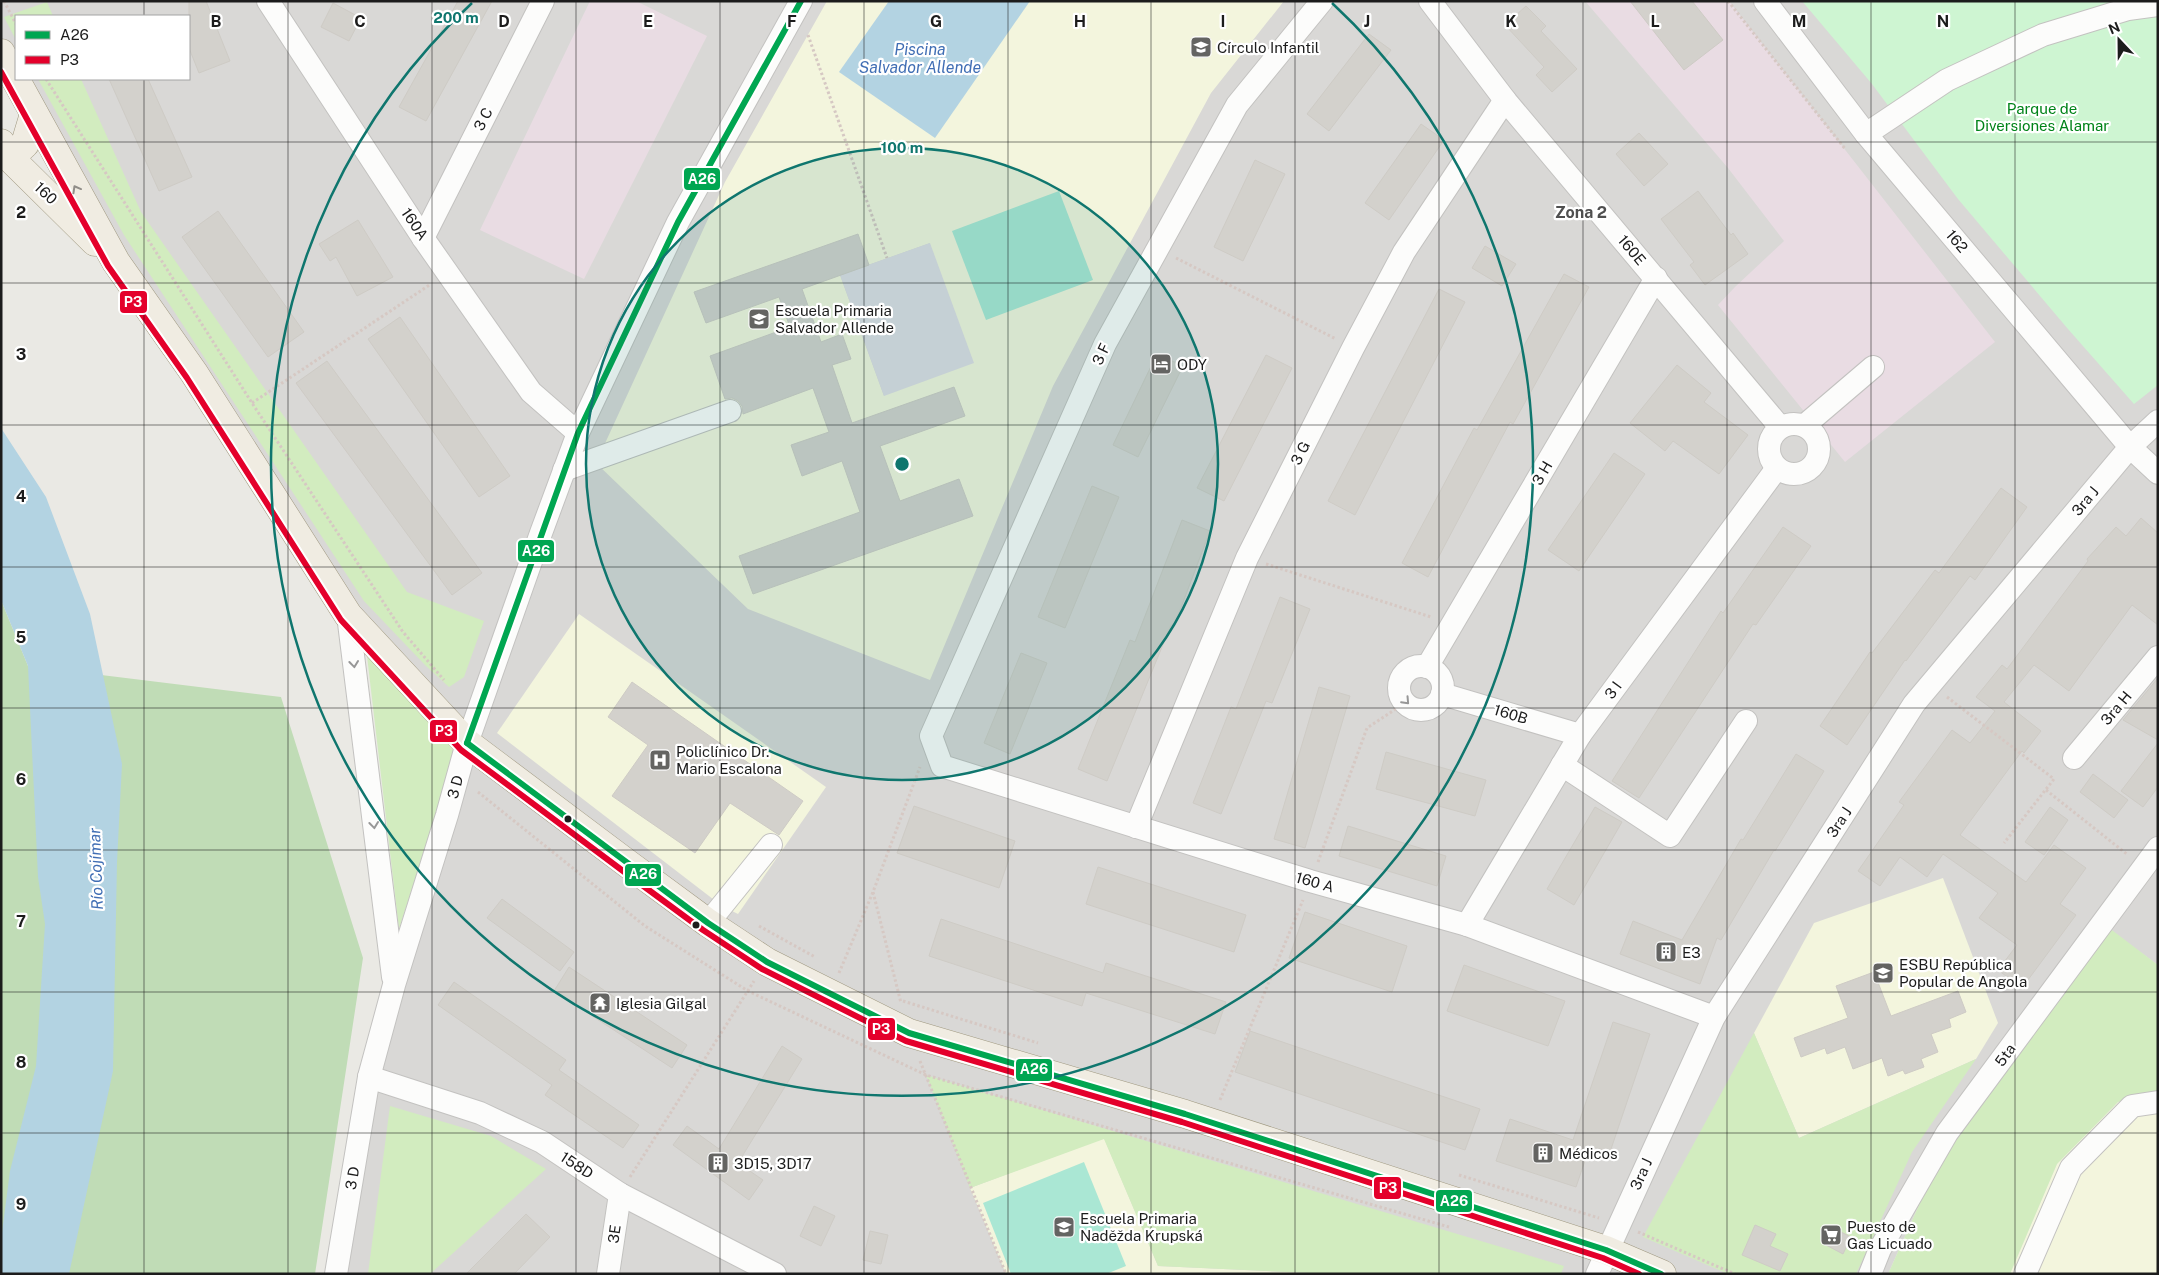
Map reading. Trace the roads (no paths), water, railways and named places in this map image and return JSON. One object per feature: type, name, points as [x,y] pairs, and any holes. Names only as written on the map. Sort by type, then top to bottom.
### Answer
[{"type":"main road","name":"160","points":[[1,53],[7,77],[34,114],[116,262],[194,373],[348,615],[467,743],[708,923],[767,962],[835,983],[909,1034],[1186,1114],[1602,1262],[1662,1274]]},
{"type":"main road","points":[[4,152],[25,144],[34,114]]},
{"type":"main road","name":"160","points":[[4,152],[116,262]]},
{"type":"street","name":"3 C","points":[[423,238],[543,1]]},
{"type":"street","name":"3 F","points":[[931,736],[1105,344],[1237,105],[1322,1]]},
{"type":"street","name":"160E","points":[[1430,1],[1505,100],[1780,427]]},
{"type":"street","name":"162","points":[[1765,1],[1866,134],[2130,447],[2158,473]]},
{"type":"street","name":"3 D","points":[[336,1274],[370,1077],[394,985],[447,815],[467,743],[564,470],[578,433],[678,222],[800,4]]},
{"type":"street","points":[[1866,134],[1947,80],[2043,34],[2128,9],[2158,5]]},
{"type":"street","name":"160A","points":[[279,7],[423,238],[531,392],[578,433]]},
{"type":"street","name":"3 G","points":[[1136,827],[1247,558],[1353,348],[1404,252],[1505,100]]},
{"type":"street","name":"3 H","points":[[1427,667],[1656,278]]},
{"type":"street","points":[[1805,425],[1873,367]]},
{"type":"street","points":[[564,470],[730,411]]},
{"type":"street","name":"3ra J","points":[[1602,1262],[1714,1017],[1914,704],[2130,447],[2158,421]]},
{"type":"street","points":[[1796,423],[1805,425],[1817,437],[1819,454],[1816,462],[1810,469],[1794,474],[1785,473],[1771,461],[1768,452],[1769,442],[1773,434],[1780,427],[1796,423]]},
{"type":"street","name":"3 I","points":[[1467,925],[1580,734],[1777,468]]},
{"type":"street","points":[[348,615],[394,985]]},
{"type":"street","name":"3ra H","points":[[2074,758],[2158,657]]},
{"type":"street","points":[[1420,666],[1427,667],[1440,676],[1443,685],[1442,694],[1438,702],[1430,707],[1422,710],[1413,708],[1405,703],[1400,696],[1399,687],[1405,672],[1420,666]]},
{"type":"street","name":"160B","points":[[1442,694],[1580,734]]},
{"type":"street","points":[[1562,765],[1670,836],[1746,721]]},
{"type":"street","name":"160 A","points":[[931,736],[942,766],[1310,881],[1467,925],[1714,1017]]},
{"type":"street","points":[[708,923],[771,845]]},
{"type":"street","name":"5ta","points":[[1870,1274],[1880,1249],[1947,1133],[2158,848]]},
{"type":"street","name":"158D","points":[[370,1077],[480,1113],[542,1142],[620,1194],[775,1274]]},
{"type":"street","points":[[2025,1274],[2071,1168],[2132,1106],[2158,1102]]},
{"type":"street","name":"3E","points":[[608,1274],[620,1194]]},
{"type":"water","name":"Piscina Salvador Allende","points":[[889,1],[1030,1],[935,138],[839,72]]},
{"type":"water","name":"Río Cojímar","points":[[1,428],[46,497],[90,614],[122,764],[117,862],[113,1071],[69,1274],[1,1274],[1,1240],[10,1171],[36,1066],[45,924],[38,877],[28,666],[1,600]]},
{"type":"place","name":"Círculo Infantil","points":[[1201,47]]},
{"type":"place","name":"Escuela Primaria Salvador Allende","points":[[759,319]]},
{"type":"place","name":"ODY","points":[[1161,364]]},
{"type":"place","name":"Policlínico Dr. Mario Escalona","points":[[660,760]]},
{"type":"place","name":"E3","points":[[1666,952]]},
{"type":"place","name":"ESBU República Popular de Angola","points":[[1883,973]]},
{"type":"place","name":"Iglesia Gilgal","points":[[600,1003]]},
{"type":"place","name":"Médicos","points":[[1543,1153]]},
{"type":"place","name":"3D15, 3D17","points":[[718,1163]]},
{"type":"place","name":"Escuela Primaria Naděžda Krupská","points":[[1064,1227]]},
{"type":"place","name":"Puesto de Gas Licuado","points":[[1831,1235]]},
{"type":"district","name":"Zona 2","points":[[1581,212]]},
{"type":"park label","name":"Parque de Diversiones Alamar","points":[[2042,116]]}]
